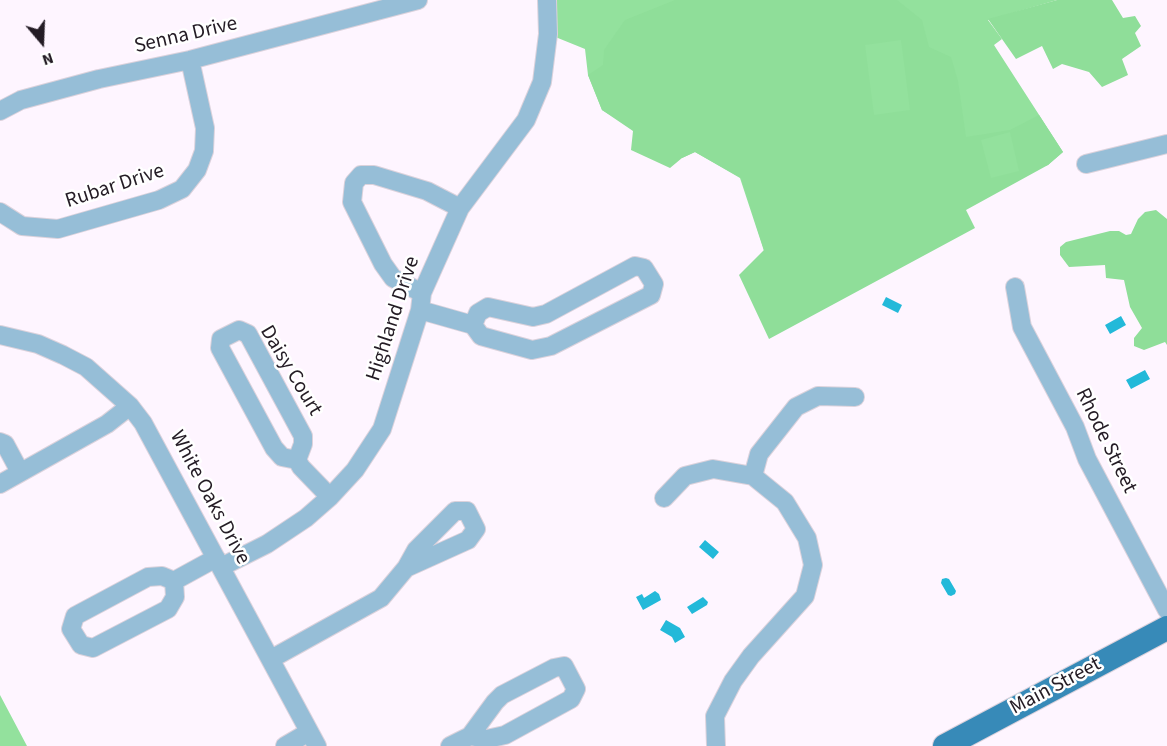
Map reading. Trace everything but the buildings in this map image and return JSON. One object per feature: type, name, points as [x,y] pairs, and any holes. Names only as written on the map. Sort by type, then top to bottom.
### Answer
[{"type":"main road","name":"Main Street","points":[[945,746],[1167,628]]},
{"type":"street","name":"Senna Drive","points":[[0,111],[21,100],[99,79],[190,60],[388,4],[418,0]]},
{"type":"street","name":"Highland Drive","points":[[174,581],[267,544],[306,518],[330,498],[355,470],[382,429],[421,301],[460,208],[526,120],[542,82],[548,34],[547,0]]},
{"type":"street","name":"Rubar Drive","points":[[0,212],[22,226],[58,229],[159,200],[182,189],[196,170],[204,151],[205,128],[190,60]]},
{"type":"street","points":[[1086,164],[1167,144]]},
{"type":"street","points":[[460,208],[427,191],[374,175],[361,175],[354,183],[352,202],[383,264],[393,278],[421,301],[473,325],[481,336],[532,350],[551,346],[651,295],[654,284],[644,268],[635,266],[546,314],[533,317],[488,307],[477,313],[473,325]]},
{"type":"street","name":"Rhode Street","points":[[1015,287],[1022,327],[1075,427],[1087,459],[1167,610]]},
{"type":"street","name":"Daisy Court","points":[[297,460],[303,444],[303,436],[248,334],[239,330],[221,339],[220,348],[274,448],[282,457],[297,460],[330,498]]},
{"type":"street","name":"White Oaks Drive","points":[[0,335],[38,344],[63,355],[86,368],[130,406],[143,423],[313,739]]},
{"type":"street","points":[[753,477],[759,454],[796,407],[818,396],[855,397]]},
{"type":"street","points":[[0,484],[107,424],[130,406]]},
{"type":"street","points":[[0,442],[5,444],[20,472]]},
{"type":"street","points":[[664,498],[685,476],[714,469],[753,477],[785,502],[807,538],[813,566],[805,596],[751,656],[733,681],[715,716],[716,746]]},
{"type":"street","points":[[271,659],[381,598],[406,568]]},
{"type":"street","points":[[162,576],[174,581],[175,597],[168,609],[93,648],[81,645],[71,629],[75,616],[148,577],[162,576]]},
{"type":"street","points":[[450,746],[470,736],[502,695],[554,668],[564,666],[576,689],[571,699],[505,735],[487,739],[470,736]]},
{"type":"street","points":[[285,746],[313,739]]},
{"type":"green space","points":[[547,0],[1057,0],[988,20],[1002,39],[994,45],[1063,152],[1048,165],[764,251],[740,178],[695,152],[682,158],[602,110],[588,75],[585,49],[548,34]]},
{"type":"green space","points":[[675,0],[897,0],[922,20],[929,47],[951,57],[958,81],[966,137],[1010,130],[1039,115],[1063,152],[1048,165],[966,210],[975,228],[769,339],[739,275],[764,250],[741,178],[695,152],[682,158],[670,168],[631,150],[633,131],[602,110],[588,75],[603,65],[604,50],[625,20]],"holes":[[[901,40],[910,110],[874,115],[865,45]],[[1010,132],[1019,171],[991,178],[981,140]]]},
{"type":"green space","points":[[1057,0],[1112,0],[1123,18],[1135,16],[1141,26],[1135,33],[1141,46],[1122,59],[1128,75],[1102,87],[1089,72],[1062,64],[1053,69],[1042,46],[1016,59],[988,19]]},
{"type":"green space","points":[[1156,210],[1167,219],[1167,345],[1165,342],[1144,350],[1134,346],[1134,338],[1142,328],[1130,307],[1124,280],[1106,278],[1105,265],[1069,267],[1060,255],[1060,247],[1066,242],[1110,231],[1131,234],[1138,219],[1145,212]]},
{"type":"green space","points":[[0,695],[27,746],[0,746]]},
{"type":"water","points":[[886,297],[902,305],[898,313],[882,305]]},
{"type":"water","points":[[1121,316],[1126,325],[1110,334],[1105,325]]},
{"type":"water","points":[[1145,370],[1150,379],[1131,389],[1126,380]]},
{"type":"water","points":[[705,540],[719,552],[713,559],[699,547]]},
{"type":"water","points":[[946,578],[956,591],[951,596],[941,583],[942,579]]},
{"type":"water","points":[[655,591],[661,600],[643,610],[636,597],[642,594],[644,598]]},
{"type":"water","points":[[703,597],[708,602],[707,605],[692,614],[687,607]]},
{"type":"water","points":[[666,620],[680,628],[685,637],[675,643],[672,637],[660,630]]}]
